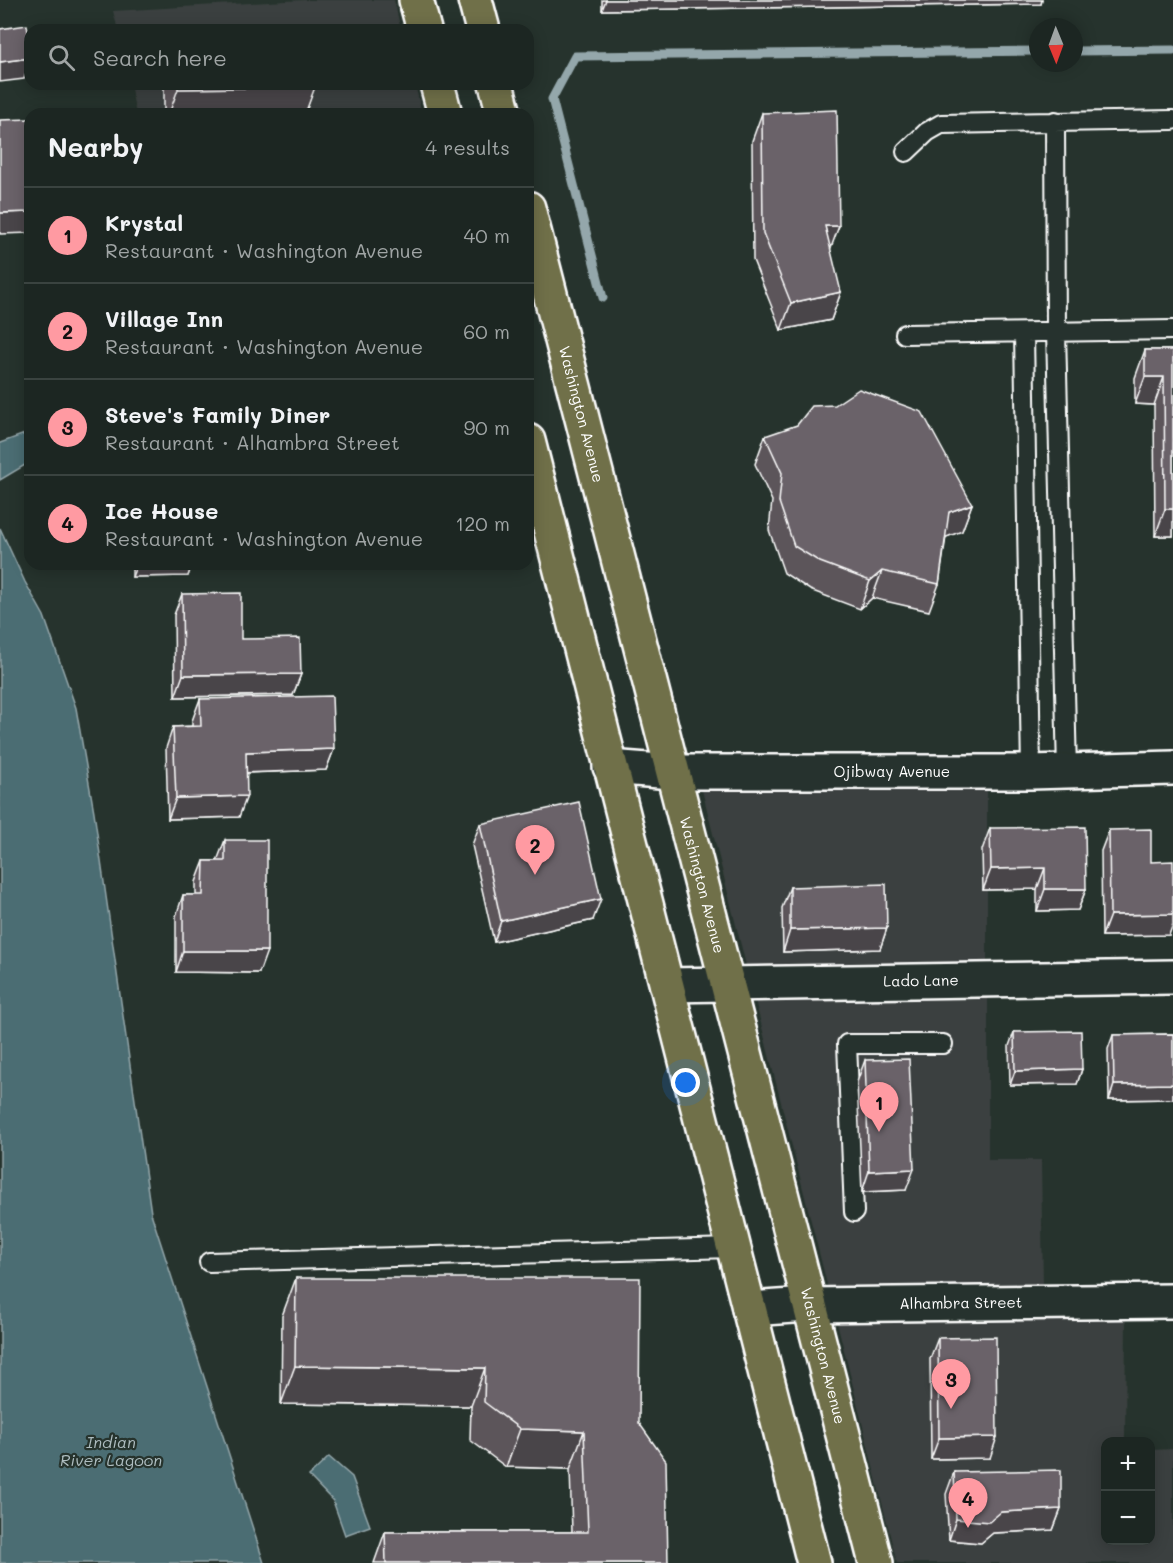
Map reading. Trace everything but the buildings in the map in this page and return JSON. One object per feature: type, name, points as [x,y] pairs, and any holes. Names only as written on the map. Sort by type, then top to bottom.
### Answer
[{"type":"main road","points":[[416,0],[422,24]]},
{"type":"main road","points":[[439,90],[443,108]]},
{"type":"main road","points":[[498,90],[502,108]]},
{"type":"main road","name":"Washington Avenue","points":[[534,232],[876,1563]]},
{"type":"main road","points":[[534,465],[814,1563]]},
{"type":"street","name":"Ojibway Avenue","points":[[610,767],[672,772],[1031,771],[1173,768]]},
{"type":"street","name":"Lado Lane","points":[[667,985],[1173,977]]},
{"type":"street","name":"Alhambra Street","points":[[748,1309],[808,1305],[1173,1301]]},
{"type":"lane","points":[[906,152],[927,132],[941,124],[1173,120]]},
{"type":"lane","points":[[1055,121],[1056,332],[1067,770]]},
{"type":"lane","points":[[905,334],[1173,330]]},
{"type":"lane","points":[[1024,333],[1031,771]]},
{"type":"lane","points":[[854,1212],[847,1044],[943,1044]]},
{"type":"lane","points":[[209,1262],[733,1248]]},
{"type":"shaded area","points":[[303,0],[394,0],[400,24],[116,24],[113,11]]},
{"type":"shaded area","points":[[131,90],[416,90],[421,108],[135,108]]},
{"type":"shaded area","points":[[987,789],[987,962],[746,965],[702,790]]},
{"type":"shaded area","points":[[988,997],[988,1160],[1041,1160],[1043,1285],[828,1288],[755,1000]]},
{"type":"shaded area","points":[[1126,1318],[1125,1437],[1101,1437],[1101,1545],[1155,1545],[1155,1450],[1173,1449],[1173,1563],[897,1563],[837,1322]]},
{"type":"water","points":[[24,434],[24,466],[0,480],[0,443]]},
{"type":"water","name":"Indian River Lagoon","points":[[0,528],[44,616],[76,708],[94,812],[151,1213],[264,1563],[0,1563]]},
{"type":"water","points":[[329,1457],[352,1477],[370,1526],[345,1535],[333,1501],[309,1476]]},
{"type":"waterway","points":[[1083,51],[1173,50]]},
{"type":"waterway","points":[[603,298],[552,99],[575,56],[1029,51]]},
{"type":"place","name":"Village Inn","points":[[535,875]]},
{"type":"place","name":"Krystal","points":[[879,1132]]},
{"type":"place","name":"Steve's Family Diner","points":[[951,1409]]},
{"type":"place","name":"Ice House","points":[[968,1528]]}]
